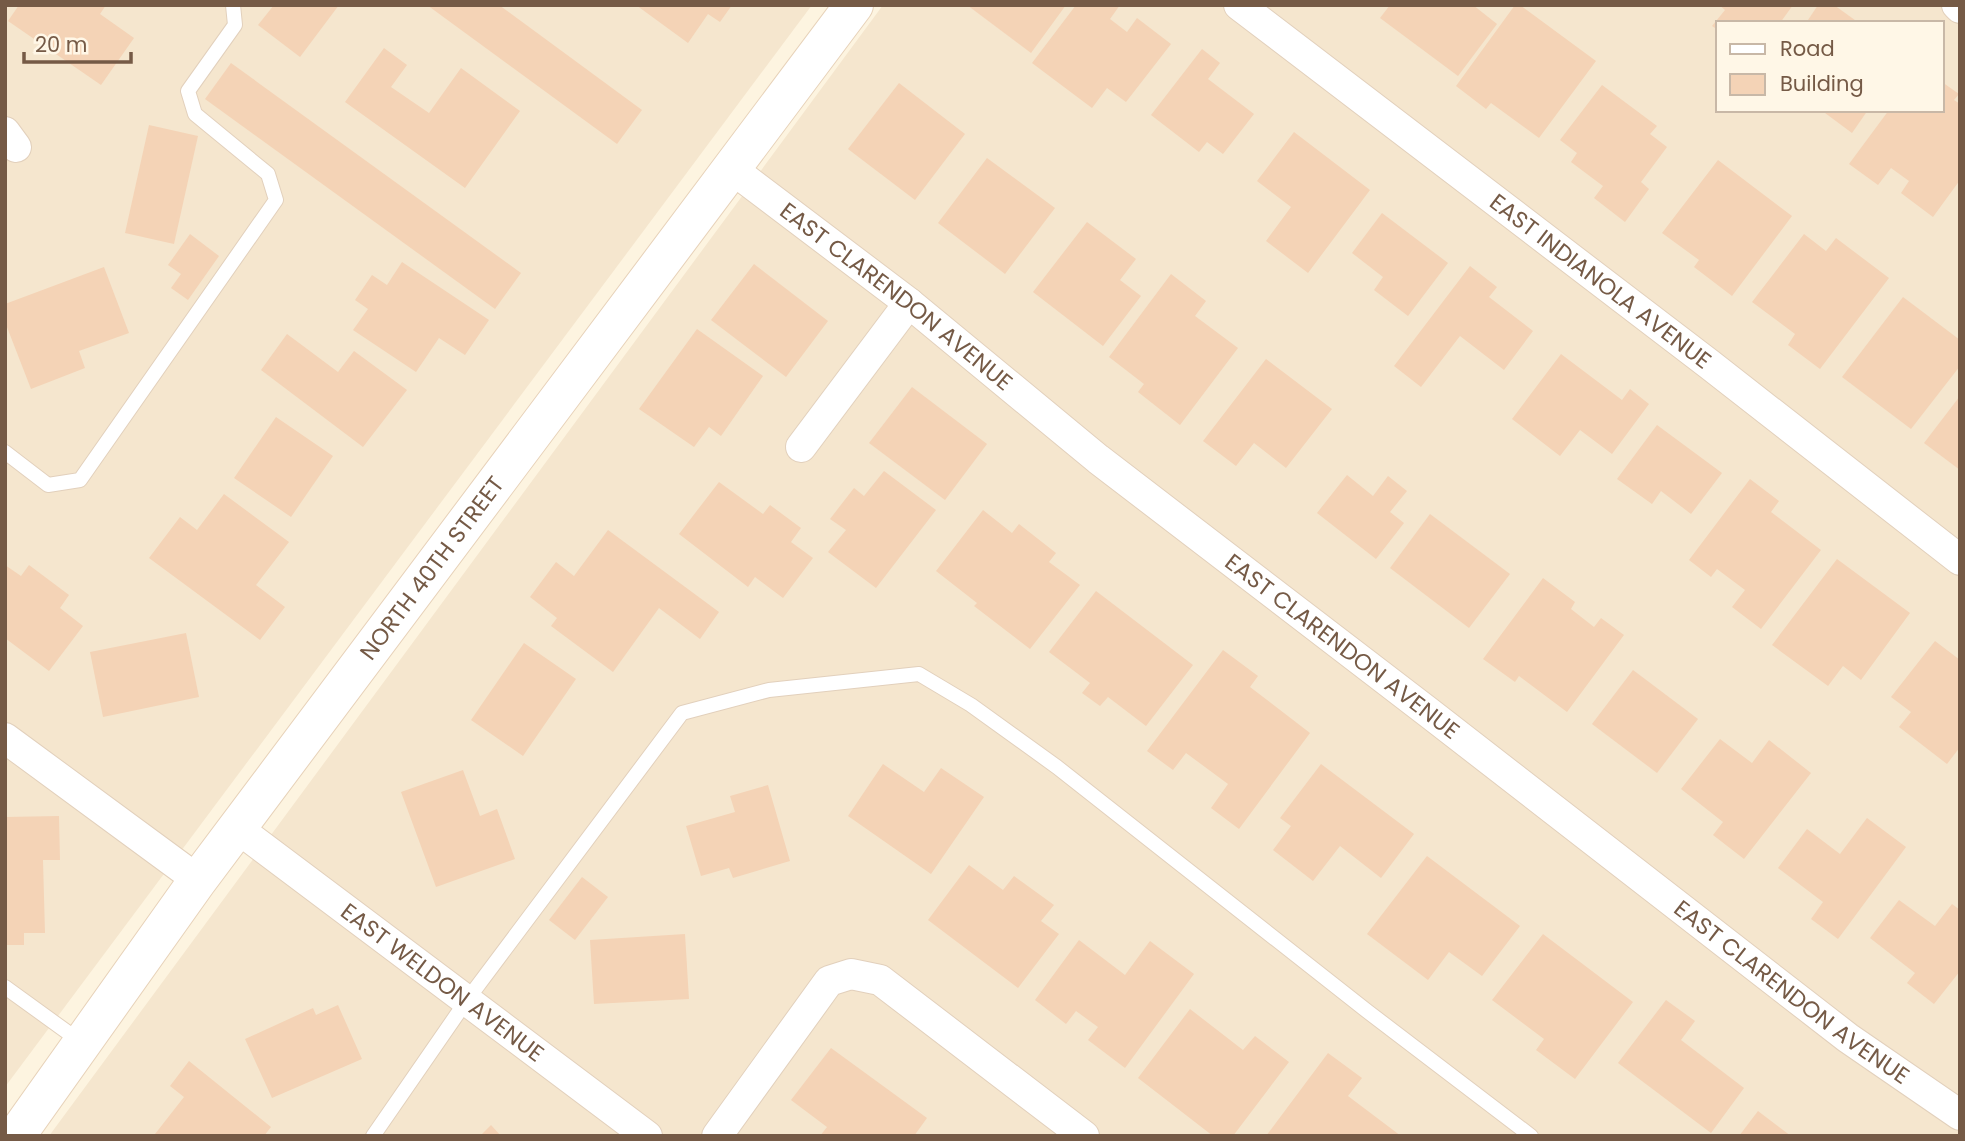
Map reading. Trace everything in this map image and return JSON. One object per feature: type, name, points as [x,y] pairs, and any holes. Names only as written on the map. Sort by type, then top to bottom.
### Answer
[{"type":"main road","name":"NORTH 40TH STREET","points":[[16,1136],[198,880],[853,5]]},
{"type":"street","name":"EAST INDIANOLA AVENUE","points":[[1239,5],[1709,364],[1960,560]]},
{"type":"street","name":"EAST CLARENDON AVENUE","points":[[732,169],[909,303],[1098,459],[1848,1038],[1960,1115]]},
{"type":"street","points":[[801,447],[909,303]]},
{"type":"street","points":[[5,738],[198,880]]},
{"type":"street","name":"EAST WELDON AVENUE","points":[[237,828],[647,1136]]},
{"type":"street","points":[[717,1136],[829,981],[851,974],[880,980],[1084,1136]]},
{"type":"lane","points":[[5,452],[48,485],[80,480],[276,200],[268,174],[195,114],[188,91],[235,24],[233,5]]},
{"type":"lane","points":[[373,1136],[467,1000],[681,713],[769,690],[919,674],[971,705],[1057,767],[1367,1011],[1531,1136]]},
{"type":"lane","points":[[5,987],[82,1043]]},
{"type":"shaded area","points":[[5,5],[812,5],[5,1087]]},
{"type":"shaded area","points":[[883,5],[1960,5],[1960,1136],[49,1136]]},
{"type":"building","points":[[19,5],[106,5],[100,14],[134,38],[101,85],[8,21]]},
{"type":"building","points":[[274,5],[339,5],[300,57],[258,25]]},
{"type":"building","points":[[427,5],[499,5],[642,110],[617,144]]},
{"type":"building","points":[[636,5],[732,5],[720,22],[708,14],[688,43]]},
{"type":"building","points":[[967,5],[1066,5],[1031,53]]},
{"type":"building","points":[[1076,5],[1120,5],[1110,19],[1127,32],[1137,18],[1171,44],[1126,102],[1107,88],[1092,108],[1032,63]]},
{"type":"building","points":[[1390,5],[1473,5],[1497,24],[1458,76],[1380,18]]},
{"type":"building","points":[[1515,5],[1520,5],[1596,61],[1539,138],[1491,103],[1486,109],[1456,86]]},
{"type":"building","points":[[1719,5],[1793,5],[1781,21],[1716,21],[1725,10]]},
{"type":"building","points":[[1818,5],[1834,5],[1856,21],[1807,21]]},
{"type":"building","points":[[384,48],[407,65],[391,87],[429,113],[461,68],[520,111],[465,188],[345,102]]},
{"type":"building","points":[[1202,49],[1220,63],[1208,79],[1254,114],[1223,154],[1207,142],[1199,152],[1151,115]]},
{"type":"building","points":[[231,63],[521,273],[495,309],[205,99]]},
{"type":"building","points":[[899,83],[965,134],[915,200],[848,149]]},
{"type":"building","points":[[1944,83],[1959,94],[1954,100],[1960,104],[1960,180],[1933,217],[1901,193],[1909,181],[1891,168],[1878,185],[1849,164],[1888,112],[1944,112]]},
{"type":"building","points":[[1602,85],[1657,126],[1650,134],[1667,147],[1641,182],[1649,189],[1625,222],[1594,198],[1603,186],[1571,162],[1577,153],[1560,140]]},
{"type":"building","points":[[1824,112],[1867,112],[1852,133]]},
{"type":"building","points":[[149,125],[198,136],[174,244],[125,233]]},
{"type":"building","points":[[1294,132],[1370,190],[1308,273],[1266,241],[1291,207],[1257,181]]},
{"type":"building","points":[[987,158],[1055,208],[1005,274],[938,223]]},
{"type":"building","points":[[1718,160],[1792,216],[1732,296],[1694,267],[1699,260],[1662,233]]},
{"type":"building","points":[[1382,213],[1448,263],[1408,316],[1374,290],[1383,277],[1352,253]]},
{"type":"building","points":[[1087,222],[1136,259],[1120,280],[1141,296],[1103,346],[1033,292]]},
{"type":"building","points":[[190,234],[219,256],[188,300],[171,288],[181,274],[168,265]]},
{"type":"building","points":[[1804,234],[1826,251],[1836,238],[1889,278],[1820,369],[1788,345],[1795,334],[1752,302]]},
{"type":"building","points":[[402,262],[489,320],[465,355],[439,338],[416,372],[353,330],[368,309],[355,300],[372,275],[387,285]]},
{"type":"building","points":[[754,264],[828,321],[786,377],[711,320]]},
{"type":"building","points":[[1470,266],[1497,287],[1489,297],[1533,331],[1504,370],[1460,336],[1421,387],[1394,366]]},
{"type":"building","points":[[104,267],[129,333],[79,351],[85,368],[31,389],[5,322],[5,304]]},
{"type":"building","points":[[1171,274],[1206,301],[1195,316],[1238,348],[1180,425],[1138,392],[1144,384],[1109,357]]},
{"type":"building","points":[[1903,297],[1960,340],[1960,366],[1911,429],[1842,377]]},
{"type":"building","points":[[697,329],[763,376],[721,436],[709,427],[694,447],[639,409]]},
{"type":"building","points":[[287,334],[338,372],[354,351],[407,390],[363,447],[261,370]]},
{"type":"building","points":[[1561,354],[1622,400],[1630,389],[1649,404],[1612,454],[1580,430],[1560,456],[1512,419]]},
{"type":"building","points":[[1266,359],[1332,409],[1286,468],[1254,443],[1236,466],[1203,441]]},
{"type":"building","points":[[912,387],[987,444],[945,500],[869,443]]},
{"type":"building","points":[[1960,396],[1960,470],[1924,443]]},
{"type":"building","points":[[276,417],[333,456],[291,517],[234,478]]},
{"type":"building","points":[[1657,425],[1722,473],[1691,514],[1661,491],[1652,504],[1617,479]]},
{"type":"building","points":[[884,471],[936,510],[876,588],[828,552],[846,530],[830,519],[854,488],[864,496]]},
{"type":"building","points":[[1347,475],[1373,496],[1388,476],[1407,491],[1390,512],[1404,523],[1376,559],[1317,513]]},
{"type":"building","points":[[1750,479],[1779,501],[1771,512],[1821,550],[1761,629],[1732,607],[1745,590],[1717,569],[1711,577],[1689,560]]},
{"type":"building","points":[[719,482],[763,514],[770,505],[801,528],[791,542],[813,558],[783,598],[755,577],[748,587],[679,534]]},
{"type":"building","points":[[224,494],[289,542],[256,585],[285,607],[260,640],[149,558],[180,517],[197,530]]},
{"type":"building","points":[[983,510],[1012,533],[1019,524],[1056,553],[1049,562],[1080,585],[1030,649],[974,606],[977,603],[936,571]]},
{"type":"building","points":[[1430,514],[1510,574],[1469,628],[1390,568]]},
{"type":"building","points":[[608,530],[719,612],[700,639],[659,608],[613,672],[551,626],[557,618],[530,597],[556,562],[574,576]]},
{"type":"building","points":[[1837,559],[1910,613],[1861,680],[1843,666],[1828,686],[1772,645]]},
{"type":"building","points":[[5,565],[21,576],[29,565],[69,595],[60,608],[83,626],[49,671],[5,638]]},
{"type":"building","points":[[1543,578],[1575,602],[1571,609],[1594,627],[1601,618],[1624,635],[1567,712],[1519,676],[1515,682],[1483,659]]},
{"type":"building","points":[[1096,591],[1193,665],[1146,726],[1108,697],[1100,706],[1082,693],[1090,683],[1049,652]]},
{"type":"building","points":[[186,633],[199,697],[103,717],[90,652]]},
{"type":"building","points":[[1935,641],[1960,660],[1960,747],[1947,764],[1899,727],[1911,712],[1891,697]]},
{"type":"building","points":[[524,643],[576,679],[523,756],[471,720]]},
{"type":"building","points":[[1223,650],[1258,676],[1250,687],[1310,733],[1239,829],[1211,808],[1228,784],[1186,753],[1173,770],[1147,751]]},
{"type":"building","points":[[1633,670],[1698,719],[1657,773],[1592,724]]},
{"type":"building","points":[[1720,739],[1752,763],[1769,740],[1811,773],[1744,859],[1713,835],[1723,822],[1681,789]]},
{"type":"building","points":[[883,764],[924,792],[941,768],[984,797],[931,874],[848,816]]},
{"type":"building","points":[[1321,764],[1414,834],[1381,878],[1340,846],[1313,881],[1273,850],[1291,826],[1280,818]]},
{"type":"building","points":[[463,770],[480,816],[497,809],[515,859],[436,887],[401,792]]},
{"type":"building","points":[[768,785],[790,861],[733,878],[729,868],[701,876],[686,826],[735,812],[730,796]]},
{"type":"building","points":[[59,816],[60,860],[43,860],[45,933],[24,933],[24,945],[5,945],[5,817]]},
{"type":"building","points":[[1867,818],[1906,847],[1838,939],[1811,919],[1823,902],[1778,868],[1807,829],[1840,854]]},
{"type":"building","points":[[1427,856],[1520,926],[1482,976],[1449,952],[1428,980],[1367,934]]},
{"type":"building","points":[[969,865],[1003,890],[1014,876],[1054,905],[1041,921],[1059,934],[1018,988],[928,920]]},
{"type":"building","points":[[582,877],[608,897],[575,940],[549,920]]},
{"type":"building","points":[[1899,900],[1935,926],[1952,904],[1960,910],[1960,971],[1934,1004],[1907,983],[1915,973],[1870,938]]},
{"type":"building","points":[[685,934],[689,999],[594,1004],[590,940]]},
{"type":"building","points":[[1543,934],[1633,1002],[1575,1079],[1536,1050],[1544,1039],[1492,1000]]},
{"type":"building","points":[[1079,940],[1125,975],[1150,941],[1194,974],[1125,1068],[1088,1040],[1098,1027],[1076,1011],[1066,1024],[1035,1000]]},
{"type":"building","points":[[1666,1000],[1695,1021],[1681,1040],[1744,1088],[1711,1133],[1618,1063]]},
{"type":"building","points":[[338,1005],[362,1059],[272,1098],[245,1039],[313,1008],[316,1015]]},
{"type":"building","points":[[1190,1009],[1243,1050],[1255,1036],[1289,1062],[1233,1136],[1213,1136],[1138,1078]]},
{"type":"building","points":[[831,1048],[927,1118],[914,1136],[820,1136],[827,1127],[791,1100]]},
{"type":"building","points":[[1328,1053],[1362,1078],[1348,1096],[1401,1136],[1266,1136]]},
{"type":"building","points":[[189,1061],[271,1127],[264,1136],[155,1134],[184,1097],[170,1086]]},
{"type":"building","points":[[1758,1111],[1791,1136],[1739,1136]]},
{"type":"building","points":[[491,1125],[501,1136],[480,1136]]}]
